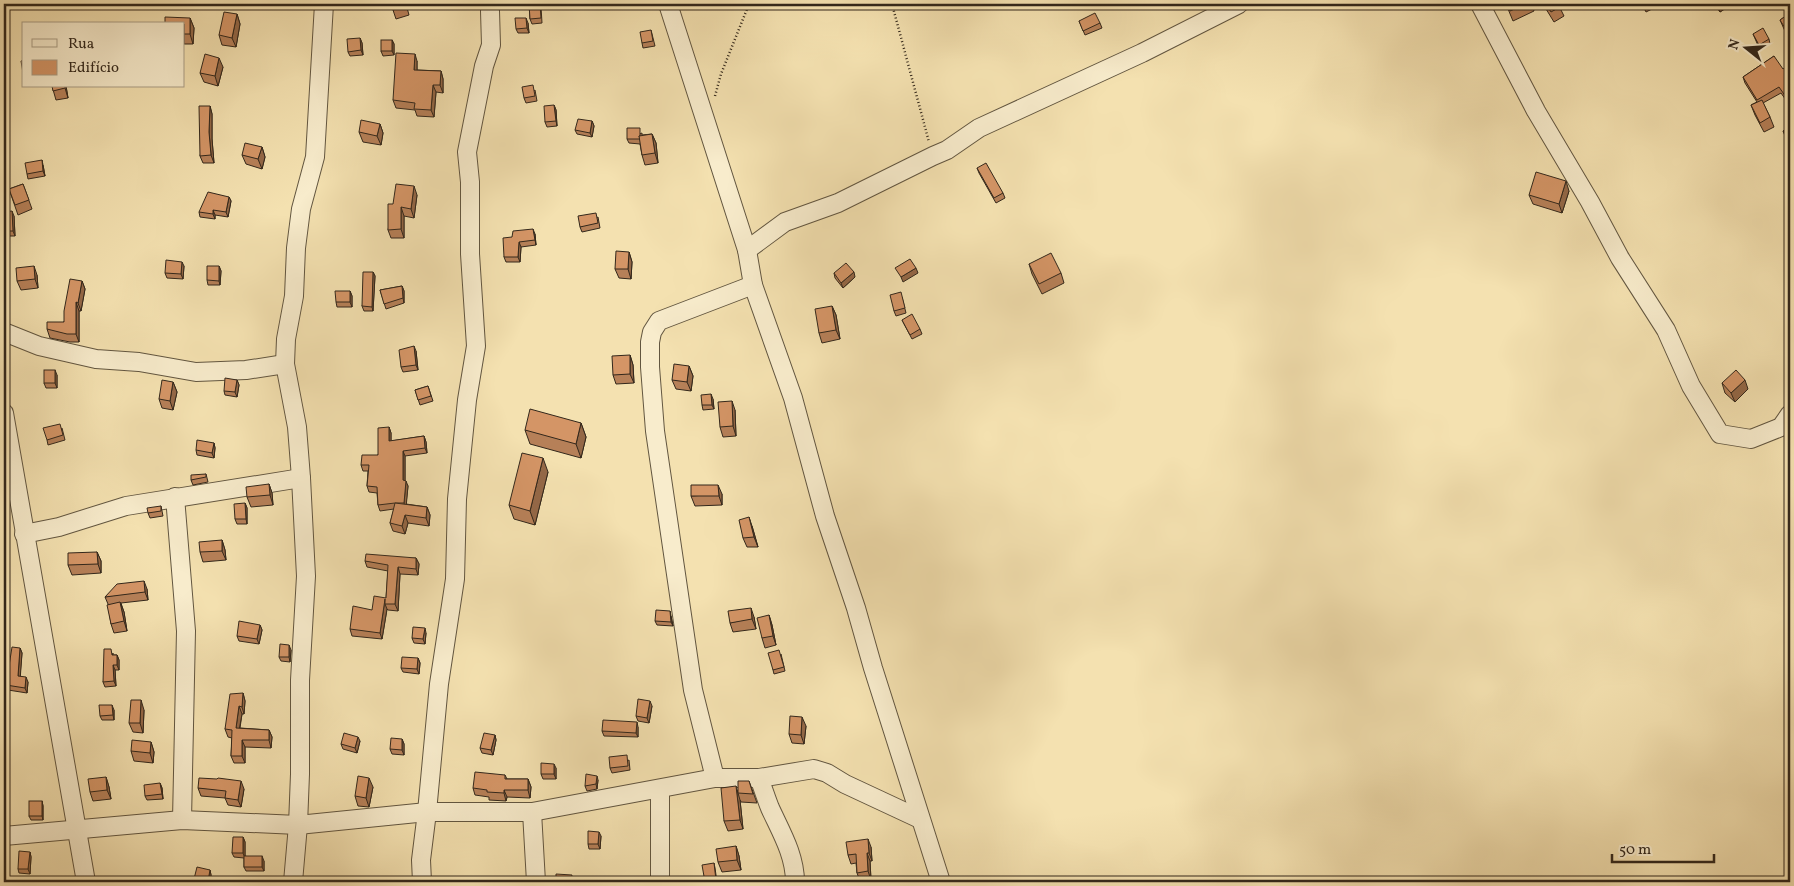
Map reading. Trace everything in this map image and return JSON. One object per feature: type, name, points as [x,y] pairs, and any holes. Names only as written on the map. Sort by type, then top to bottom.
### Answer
[{"type":"street","points":[[293,882],[298,825],[300,680],[306,576],[302,478],[297,427],[285,364],[286,339],[294,296],[296,248],[302,210],[315,157],[324,4]]},
{"type":"street","points":[[668,4],[747,250],[752,285],[793,398],[825,516],[856,608],[873,668],[941,882]]},
{"type":"street","points":[[747,250],[785,222],[838,202],[947,150],[979,128],[1142,53],[1240,4]]},
{"type":"street","points":[[1480,4],[1536,111],[1590,202],[1620,258],[1666,330],[1691,386],[1720,434],[1751,439],[1780,427],[1790,414]]},
{"type":"street","points":[[422,882],[421,860],[428,812],[439,684],[456,579],[457,499],[467,400],[476,346],[470,254],[468,152],[484,66],[491,45],[490,11]]},
{"type":"street","points":[[715,778],[693,690],[675,570],[655,431],[650,342],[652,332],[659,321],[752,285]]},
{"type":"street","points":[[4,332],[39,346],[96,359],[139,362],[196,372],[246,370],[285,364]]},
{"type":"street","points":[[4,413],[86,882]]},
{"type":"street","points":[[24,534],[60,527],[126,506],[302,478]]},
{"type":"street","points":[[175,497],[186,631],[182,820]]},
{"type":"street","points":[[4,836],[182,820],[298,825],[428,812],[532,812],[660,790],[715,778],[759,778],[814,769],[827,773],[845,784],[920,819]]},
{"type":"street","points":[[759,778],[770,807],[788,843],[795,882]]},
{"type":"street","points":[[660,790],[660,882]]},
{"type":"street","points":[[532,812],[536,882]]},
{"type":"path","points":[[714,100],[721,74],[749,4]]},
{"type":"path","points":[[892,4],[932,156]]},
{"type":"building","points":[[391,4],[405,4],[406,6],[393,10]]},
{"type":"building","points":[[529,4],[540,4],[541,18],[530,19]]},
{"type":"building","points":[[1507,4],[1526,4],[1510,11]]},
{"type":"building","points":[[1546,4],[1558,4],[1560,7],[1551,12]]},
{"type":"building","points":[[224,12],[237,14],[232,38],[219,35]]},
{"type":"building","points":[[1095,13],[1100,23],[1083,31],[1079,21]]},
{"type":"building","points":[[1790,13],[1790,36],[1780,20]]},
{"type":"building","points":[[165,17],[190,18],[190,34],[185,34],[185,22],[165,22]]},
{"type":"building","points":[[515,18],[526,18],[527,28],[516,29]]},
{"type":"building","points":[[1763,28],[1769,39],[1759,45],[1753,34]]},
{"type":"building","points":[[651,30],[653,41],[642,43],[640,32]]},
{"type":"building","points":[[360,38],[361,50],[348,52],[347,39]]},
{"type":"building","points":[[381,40],[392,40],[392,51],[381,51]]},
{"type":"building","points":[[396,53],[415,54],[414,70],[441,71],[440,85],[433,85],[431,110],[414,109],[415,103],[393,100]]},
{"type":"building","points":[[205,54],[219,58],[215,76],[200,73]]},
{"type":"building","points":[[1774,56],[1783,69],[1790,64],[1790,94],[1786,97],[1779,87],[1757,100],[1743,77]]},
{"type":"building","points":[[533,85],[535,96],[524,98],[522,87]]},
{"type":"building","points":[[52,88],[65,88],[53,91]]},
{"type":"building","points":[[1762,100],[1770,117],[1760,123],[1751,105]]},
{"type":"building","points":[[554,105],[556,121],[545,122],[544,106]]},
{"type":"building","points":[[199,106],[210,106],[209,132],[211,155],[200,156]]},
{"type":"building","points":[[578,119],[592,121],[590,133],[575,130]]},
{"type":"building","points":[[361,120],[380,124],[377,136],[359,132]]},
{"type":"building","points":[[1790,126],[1790,140],[1783,131]]},
{"type":"building","points":[[627,128],[640,128],[640,139],[627,139]]},
{"type":"building","points":[[652,134],[655,153],[642,155],[639,136]]},
{"type":"building","points":[[245,143],[262,147],[258,159],[242,155]]},
{"type":"building","points":[[42,160],[43,171],[27,174],[25,163]]},
{"type":"building","points":[[986,163],[1003,193],[994,198],[977,168]]},
{"type":"building","points":[[1536,172],[1566,181],[1559,204],[1529,195]]},
{"type":"building","points":[[23,184],[29,200],[15,205],[9,189]]},
{"type":"building","points":[[396,184],[414,186],[411,209],[401,207],[401,229],[388,230],[388,204],[393,204]]},
{"type":"building","points":[[208,192],[229,197],[226,212],[213,210],[213,214],[199,212]]},
{"type":"building","points":[[12,211],[13,231],[4,231],[4,212]]},
{"type":"building","points":[[596,213],[598,223],[580,227],[578,216]]},
{"type":"building","points":[[533,229],[535,240],[519,242],[518,257],[504,257],[503,238],[512,237],[513,231]]},
{"type":"building","points":[[616,251],[629,252],[628,269],[615,269]]},
{"type":"building","points":[[1051,253],[1061,273],[1039,284],[1029,264]]},
{"type":"building","points":[[910,259],[916,268],[901,277],[895,268]]},
{"type":"building","points":[[166,260],[182,262],[181,274],[165,273]]},
{"type":"building","points":[[846,263],[854,272],[841,283],[834,273]]},
{"type":"building","points":[[34,266],[35,279],[17,281],[16,268]]},
{"type":"building","points":[[207,266],[219,266],[219,281],[207,280]]},
{"type":"building","points":[[363,272],[373,272],[372,307],[362,306]]},
{"type":"building","points":[[70,279],[82,281],[78,303],[76,302],[76,334],[67,334],[47,329],[47,322],[64,322],[64,311]]},
{"type":"building","points":[[402,286],[403,298],[384,304],[380,290]]},
{"type":"building","points":[[335,291],[350,291],[350,302],[336,302]]},
{"type":"building","points":[[901,292],[905,308],[894,311],[890,295]]},
{"type":"building","points":[[832,306],[836,330],[819,333],[815,309]]},
{"type":"building","points":[[912,314],[920,329],[910,335],[902,320]]},
{"type":"building","points":[[414,346],[416,365],[401,367],[399,350]]},
{"type":"building","points":[[630,355],[630,374],[613,375],[612,356]]},
{"type":"building","points":[[674,364],[689,366],[687,382],[672,380]]},
{"type":"building","points":[[44,370],[55,370],[55,383],[44,383]]},
{"type":"building","points":[[1736,370],[1745,380],[1731,393],[1722,383]]},
{"type":"building","points":[[225,378],[237,380],[235,392],[224,391]]},
{"type":"building","points":[[162,380],[173,382],[170,401],[159,399]]},
{"type":"building","points":[[428,386],[431,396],[418,400],[415,390]]},
{"type":"building","points":[[711,394],[712,405],[702,405],[701,395]]},
{"type":"building","points":[[732,401],[733,426],[720,427],[718,402]]},
{"type":"building","points":[[530,409],[581,423],[576,444],[525,430]]},
{"type":"building","points":[[60,424],[63,435],[47,440],[43,428]]},
{"type":"building","points":[[389,427],[389,441],[424,436],[425,448],[403,451],[403,480],[406,481],[404,503],[378,505],[377,487],[367,486],[369,465],[361,465],[362,455],[378,455],[378,428]]},
{"type":"building","points":[[197,440],[214,443],[212,453],[196,450]]},
{"type":"building","points":[[522,453],[543,458],[530,511],[509,505]]},
{"type":"building","points":[[206,474],[206,477],[191,480],[191,475]]},
{"type":"building","points":[[269,484],[270,495],[247,497],[246,487]]},
{"type":"building","points":[[691,485],[718,485],[719,496],[691,496]]},
{"type":"building","points":[[245,503],[246,519],[235,519],[234,504]]},
{"type":"building","points":[[395,503],[427,507],[426,518],[405,515],[402,526],[390,523]]},
{"type":"building","points":[[161,506],[161,511],[148,513],[147,508]]},
{"type":"building","points":[[749,517],[754,537],[743,538],[739,520]]},
{"type":"building","points":[[222,540],[222,551],[200,552],[199,542]]},
{"type":"building","points":[[97,552],[98,564],[68,565],[68,553]]},
{"type":"building","points":[[366,554],[416,558],[416,569],[398,567],[395,604],[385,604],[385,599],[380,633],[350,629],[353,606],[372,610],[374,596],[386,598],[388,565],[365,561]]},
{"type":"building","points":[[144,581],[145,592],[105,597],[117,584]]},
{"type":"building","points":[[120,602],[124,621],[111,624],[107,605]]},
{"type":"building","points":[[751,608],[752,619],[730,623],[728,611]]},
{"type":"building","points":[[656,610],[670,611],[671,622],[655,621]]},
{"type":"building","points":[[769,615],[773,636],[762,638],[757,618]]},
{"type":"building","points":[[239,621],[260,625],[257,639],[237,636]]},
{"type":"building","points":[[413,627],[425,628],[423,639],[412,638]]},
{"type":"building","points":[[280,644],[289,645],[289,657],[279,657]]},
{"type":"building","points":[[12,647],[20,648],[18,676],[26,677],[25,688],[6,685]]},
{"type":"building","points":[[104,649],[111,649],[112,655],[117,655],[117,665],[113,665],[114,681],[103,682]]},
{"type":"building","points":[[779,650],[784,667],[773,670],[768,653]]},
{"type":"building","points":[[402,657],[418,658],[417,669],[401,668]]},
{"type":"building","points":[[243,693],[242,707],[239,706],[236,728],[269,730],[269,740],[242,740],[242,756],[231,756],[232,730],[225,729],[230,694]]},
{"type":"building","points":[[638,699],[650,701],[647,718],[636,716]]},
{"type":"building","points":[[131,700],[141,700],[140,723],[129,723]]},
{"type":"building","points":[[99,705],[112,705],[113,715],[100,716]]},
{"type":"building","points":[[790,716],[802,717],[801,735],[789,734]]},
{"type":"building","points":[[603,720],[637,722],[636,733],[602,731]]},
{"type":"building","points":[[344,733],[358,737],[355,748],[341,744]]},
{"type":"building","points":[[484,733],[495,735],[491,750],[480,748]]},
{"type":"building","points":[[391,738],[402,739],[402,750],[390,749]]},
{"type":"building","points":[[132,740],[151,742],[150,753],[131,751]]},
{"type":"building","points":[[627,755],[628,766],[610,768],[609,757]]},
{"type":"building","points":[[541,763],[554,764],[554,774],[541,774]]},
{"type":"building","points":[[475,772],[505,775],[505,779],[528,779],[528,790],[504,790],[504,793],[487,792],[487,790],[473,788]]},
{"type":"building","points":[[586,774],[597,776],[596,784],[585,786]]},
{"type":"building","points":[[358,776],[369,778],[366,798],[355,796]]},
{"type":"building","points":[[106,777],[107,790],[90,792],[88,779]]},
{"type":"building","points":[[199,778],[241,781],[238,800],[225,798],[226,791],[198,788]]},
{"type":"building","points":[[738,781],[749,781],[753,794],[738,793]]},
{"type":"building","points":[[160,783],[162,794],[145,796],[144,785]]},
{"type":"building","points":[[736,786],[740,820],[724,821],[721,788]]},
{"type":"building","points":[[29,801],[42,801],[42,816],[29,816]]},
{"type":"building","points":[[588,831],[599,832],[598,844],[588,844]]},
{"type":"building","points":[[233,837],[243,837],[243,853],[232,853]]},
{"type":"building","points":[[868,839],[868,871],[857,873],[856,854],[848,855],[846,842]]},
{"type":"building","points":[[736,846],[737,860],[718,862],[716,849]]},
{"type":"building","points":[[19,851],[30,852],[28,869],[18,869]]},
{"type":"building","points":[[244,856],[262,856],[262,867],[244,867]]},
{"type":"building","points":[[714,863],[716,880],[705,882],[702,865]]},
{"type":"building","points":[[197,867],[210,870],[208,881],[194,879]]},
{"type":"building","points":[[556,874],[572,875],[571,882],[556,882]]},
{"type":"building","points":[[38,880],[53,880],[53,882],[38,882]]}]
